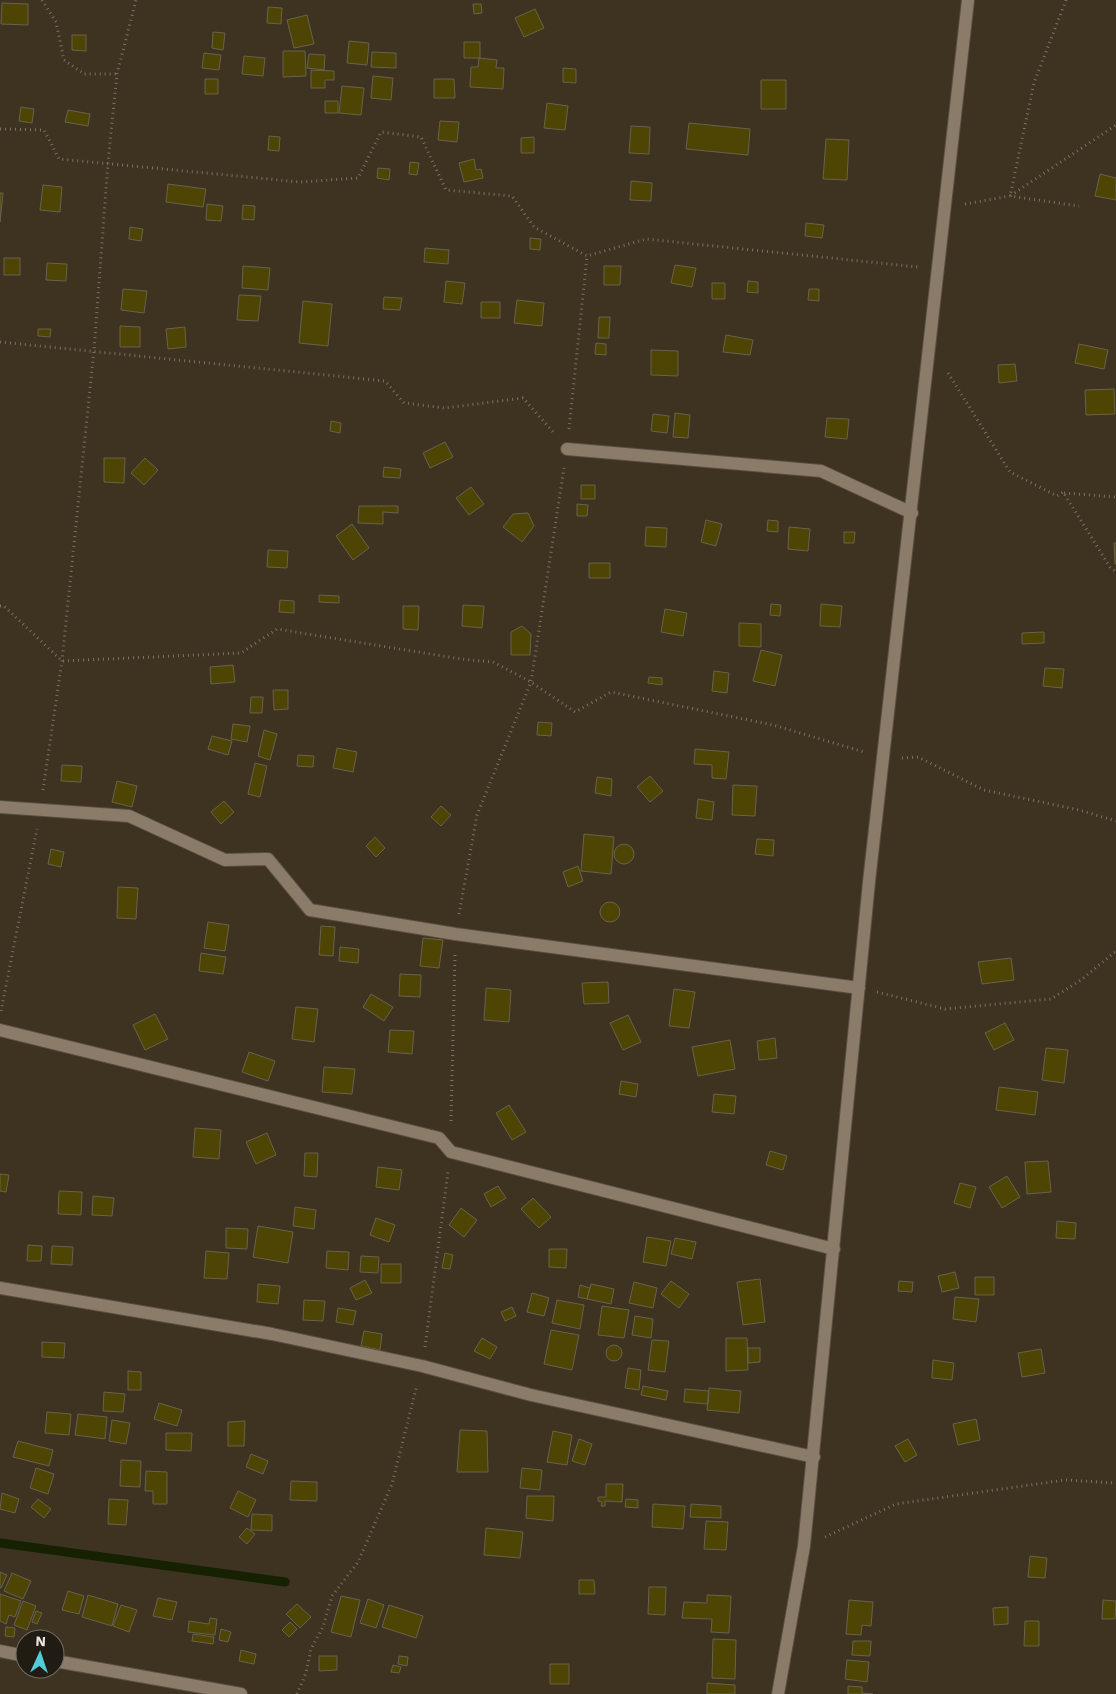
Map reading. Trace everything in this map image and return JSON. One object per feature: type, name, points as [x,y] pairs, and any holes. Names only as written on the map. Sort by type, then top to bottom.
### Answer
[{"type":"street","points":[[778,1694],[804,1546],[814,1457],[883,758],[912,513],[937,268],[968,0]]},
{"type":"street","points":[[567,449],[821,471],[912,513]]},
{"type":"street","points":[[0,807],[129,816],[225,860],[268,859],[310,910],[455,934],[859,988]]},
{"type":"street","points":[[0,1030],[439,1138],[451,1152],[834,1249]]},
{"type":"street","points":[[0,1288],[272,1334],[422,1366],[531,1395],[814,1457]]},
{"type":"street","points":[[0,1651],[15,1654]]},
{"type":"street","points":[[65,1663],[241,1694]]},
{"type":"path","points":[[42,0],[56,22],[64,60],[84,74],[117,74]]},
{"type":"path","points":[[0,1016],[40,811],[62,661],[94,350],[108,162],[117,74],[136,0]]},
{"type":"path","points":[[1010,196],[1034,83],[1066,0]]},
{"type":"path","points":[[1010,196],[1116,125]]},
{"type":"path","points":[[0,129],[44,130],[59,159],[108,162],[300,182],[358,178],[381,132],[421,136],[446,190],[512,196],[534,227],[587,256],[646,239],[937,268]]},
{"type":"path","points":[[944,208],[1010,196],[1079,206]]},
{"type":"path","points":[[297,1694],[306,1673],[311,1649],[324,1627],[332,1596],[358,1562],[392,1484],[422,1366],[451,1152],[455,934],[477,815],[531,682],[567,449],[587,256]]},
{"type":"path","points":[[0,342],[94,350],[385,381],[404,403],[445,408],[523,398],[567,449]]},
{"type":"path","points":[[929,342],[1010,472],[1057,496],[1063,492],[1116,497]]},
{"type":"path","points":[[1063,492],[1110,567],[1116,572]]},
{"type":"path","points":[[0,606],[4,606],[62,661],[242,653],[277,629],[461,659],[493,662],[531,682],[575,712],[610,692],[773,725],[883,758],[918,757],[984,790],[1079,810],[1116,821]]},
{"type":"path","points":[[859,988],[945,1009],[1050,999],[1081,980],[1116,952]]},
{"type":"path","points":[[804,1546],[896,1504],[1065,1480],[1116,1484]]},
{"type":"building","points":[[2,3],[28,4],[28,25],[1,24]]},
{"type":"building","points":[[473,4],[481,4],[482,13],[474,14]]},
{"type":"building","points":[[268,7],[282,8],[281,24],[267,23]]},
{"type":"building","points":[[535,9],[544,28],[524,37],[515,18]]},
{"type":"building","points":[[307,15],[314,44],[294,48],[287,20]]},
{"type":"building","points":[[213,32],[225,33],[223,50],[212,48]]},
{"type":"building","points":[[72,35],[86,35],[86,51],[72,50]]},
{"type":"building","points":[[349,41],[369,43],[367,65],[347,63]]},
{"type":"building","points":[[464,42],[480,42],[480,58],[464,58]]},
{"type":"building","points":[[283,51],[305,51],[306,76],[283,77]]},
{"type":"building","points":[[372,52],[396,53],[396,68],[371,67]]},
{"type":"building","points":[[204,53],[221,55],[219,70],[202,68]]},
{"type":"building","points":[[309,54],[325,55],[324,70],[307,68]]},
{"type":"building","points":[[244,56],[265,58],[263,76],[242,74]]},
{"type":"building","points":[[479,58],[497,60],[496,68],[504,68],[503,89],[470,87],[471,67],[478,67]]},
{"type":"building","points":[[563,68],[576,69],[576,83],[563,82]]},
{"type":"building","points":[[311,70],[334,71],[334,80],[325,80],[325,88],[311,88]]},
{"type":"building","points":[[373,76],[393,78],[391,100],[371,98]]},
{"type":"building","points":[[205,79],[218,79],[218,94],[205,94]]},
{"type":"building","points":[[434,79],[454,79],[455,98],[434,98]]},
{"type":"building","points":[[761,80],[786,80],[786,109],[761,109]]},
{"type":"building","points":[[342,86],[364,88],[361,115],[339,113]]},
{"type":"building","points":[[325,101],[338,101],[338,113],[325,113]]},
{"type":"building","points":[[547,103],[568,106],[565,130],[544,128]]},
{"type":"building","points":[[21,107],[34,109],[32,123],[19,121]]},
{"type":"building","points":[[68,110],[90,114],[88,126],[65,122]]},
{"type":"building","points":[[440,121],[459,122],[457,142],[438,140]]},
{"type":"building","points":[[689,123],[750,129],[748,155],[686,149]]},
{"type":"building","points":[[631,126],[650,127],[649,154],[629,153]]},
{"type":"building","points":[[269,136],[280,137],[279,151],[268,150]]},
{"type":"building","points":[[534,137],[534,153],[521,153],[521,138]]},
{"type":"building","points":[[826,139],[849,140],[847,180],[823,179]]},
{"type":"building","points":[[474,159],[476,170],[481,169],[483,178],[464,182],[459,163]]},
{"type":"building","points":[[410,162],[419,163],[417,175],[409,174]]},
{"type":"building","points":[[378,168],[390,169],[389,180],[377,178]]},
{"type":"building","points":[[1100,174],[1116,178],[1116,200],[1095,196]]},
{"type":"building","points":[[631,181],[652,183],[651,201],[630,200]]},
{"type":"building","points":[[168,184],[206,189],[203,207],[166,202]]},
{"type":"building","points":[[43,185],[62,187],[60,212],[40,210]]},
{"type":"building","points":[[0,193],[3,193],[0,222]]},
{"type":"building","points":[[207,204],[223,206],[221,221],[206,220]]},
{"type":"building","points":[[243,205],[255,206],[254,220],[242,219]]},
{"type":"building","points":[[806,223],[824,225],[822,238],[805,236]]},
{"type":"building","points":[[130,227],[143,229],[141,241],[129,239]]},
{"type":"building","points":[[530,238],[541,239],[540,250],[530,249]]},
{"type":"building","points":[[425,248],[449,250],[448,264],[424,262]]},
{"type":"building","points":[[4,258],[20,258],[20,275],[4,275]]},
{"type":"building","points":[[47,263],[67,264],[66,281],[46,280]]},
{"type":"building","points":[[675,265],[696,268],[692,287],[671,283]]},
{"type":"building","points":[[243,266],[270,268],[268,290],[242,288]]},
{"type":"building","points":[[604,266],[621,266],[620,285],[604,285]]},
{"type":"building","points":[[446,281],[465,283],[462,304],[444,302]]},
{"type":"building","points":[[748,281],[758,282],[758,293],[747,292]]},
{"type":"building","points":[[712,283],[725,283],[725,299],[712,299]]},
{"type":"building","points":[[123,289],[147,291],[144,313],[121,310]]},
{"type":"building","points":[[809,289],[819,289],[819,301],[808,300]]},
{"type":"building","points":[[239,295],[261,296],[258,321],[237,320]]},
{"type":"building","points":[[384,297],[402,298],[400,310],[383,309]]},
{"type":"building","points":[[517,300],[544,303],[542,326],[514,323]]},
{"type":"building","points":[[303,301],[332,304],[328,346],[299,343]]},
{"type":"building","points":[[481,302],[500,302],[500,318],[481,318]]},
{"type":"building","points":[[599,317],[610,317],[609,338],[598,338]]},
{"type":"building","points":[[120,326],[140,327],[140,347],[120,347]]},
{"type":"building","points":[[185,327],[186,347],[168,349],[166,329]]},
{"type":"building","points":[[38,329],[51,329],[50,337],[38,336]]},
{"type":"building","points":[[726,335],[753,340],[750,355],[723,352]]},
{"type":"building","points":[[596,343],[606,344],[606,355],[595,354]]},
{"type":"building","points":[[1079,344],[1108,350],[1104,369],[1075,363]]},
{"type":"building","points":[[651,350],[678,351],[678,376],[651,375]]},
{"type":"building","points":[[1015,364],[1017,381],[999,383],[998,365]]},
{"type":"building","points":[[1114,389],[1115,414],[1086,415],[1085,390]]},
{"type":"building","points":[[675,413],[690,415],[688,438],[673,437]]},
{"type":"building","points":[[653,414],[669,416],[667,433],[651,431]]},
{"type":"building","points":[[827,418],[849,419],[847,439],[825,437]]},
{"type":"building","points":[[331,421],[341,423],[340,433],[330,431]]},
{"type":"building","points":[[445,442],[453,457],[430,468],[423,453]]},
{"type":"building","points":[[104,458],[125,458],[124,483],[104,482]]},
{"type":"building","points":[[145,458],[158,470],[144,485],[131,473]]},
{"type":"building","points":[[384,467],[401,469],[400,478],[383,477]]},
{"type":"building","points":[[581,485],[595,485],[595,499],[581,499]]},
{"type":"building","points":[[471,487],[484,504],[469,515],[456,498]]},
{"type":"building","points":[[577,504],[588,505],[587,516],[577,516]]},
{"type":"building","points":[[359,506],[398,506],[398,513],[383,512],[383,524],[358,523]]},
{"type":"building","points":[[528,513],[534,526],[522,542],[503,527],[513,514]]},
{"type":"building","points":[[706,520],[722,524],[716,546],[701,542]]},
{"type":"building","points":[[768,520],[778,521],[778,532],[767,531]]},
{"type":"building","points":[[352,524],[369,548],[353,560],[336,536]]},
{"type":"building","points":[[646,527],[667,528],[666,547],[645,546]]},
{"type":"building","points":[[789,527],[810,529],[808,551],[788,549]]},
{"type":"building","points":[[844,532],[855,532],[854,543],[844,543]]},
{"type":"building","points":[[1114,543],[1116,543],[1116,564],[1115,564]]},
{"type":"building","points":[[268,550],[288,551],[287,568],[267,567]]},
{"type":"building","points":[[589,563],[610,563],[610,578],[589,578]]},
{"type":"building","points":[[319,595],[339,596],[339,603],[319,602]]},
{"type":"building","points":[[280,600],[294,601],[294,613],[279,612]]},
{"type":"building","points":[[771,604],[781,605],[780,616],[770,615]]},
{"type":"building","points":[[821,604],[842,606],[840,627],[820,626]]},
{"type":"building","points":[[463,605],[484,606],[482,628],[462,626]]},
{"type":"building","points":[[403,606],[419,606],[418,630],[403,629]]},
{"type":"building","points":[[665,609],[687,613],[683,636],[661,632]]},
{"type":"building","points":[[739,623],[761,624],[761,647],[739,646]]},
{"type":"building","points":[[522,626],[531,634],[530,655],[511,655],[511,632]]},
{"type":"building","points":[[1044,632],[1044,643],[1022,644],[1022,633]]},
{"type":"building","points":[[761,650],[782,655],[775,686],[753,681]]},
{"type":"building","points":[[233,665],[235,682],[211,684],[210,667]]},
{"type":"building","points":[[1045,668],[1064,669],[1062,688],[1043,686]]},
{"type":"building","points":[[714,671],[729,673],[727,693],[712,691]]},
{"type":"building","points":[[649,677],[662,678],[662,685],[648,683]]},
{"type":"building","points":[[273,690],[288,690],[288,709],[274,710]]},
{"type":"building","points":[[251,697],[263,697],[262,713],[250,713]]},
{"type":"building","points":[[538,722],[552,723],[551,736],[537,735]]},
{"type":"building","points":[[233,724],[250,726],[247,742],[231,739]]},
{"type":"building","points":[[264,730],[277,734],[270,760],[258,756]]},
{"type":"building","points":[[212,736],[232,741],[228,755],[208,749]]},
{"type":"building","points":[[337,748],[357,752],[353,772],[333,768]]},
{"type":"building","points":[[695,749],[729,752],[726,779],[712,778],[712,765],[694,764]]},
{"type":"building","points":[[298,755],[314,756],[313,767],[297,766]]},
{"type":"building","points":[[255,763],[267,766],[260,797],[248,794]]},
{"type":"building","points":[[62,765],[82,766],[81,782],[61,781]]},
{"type":"building","points":[[650,776],[663,791],[650,802],[637,787]]},
{"type":"building","points":[[597,777],[612,779],[611,796],[595,793]]},
{"type":"building","points":[[117,781],[137,786],[132,807],[112,802]]},
{"type":"building","points":[[733,785],[757,786],[755,816],[732,815]]},
{"type":"building","points":[[698,799],[714,802],[712,820],[696,818]]},
{"type":"building","points":[[224,801],[234,812],[221,824],[211,812]]},
{"type":"building","points":[[441,806],[451,815],[441,826],[431,817]]},
{"type":"building","points":[[584,834],[614,837],[611,874],[581,871]]},
{"type":"building","points":[[375,837],[385,848],[376,857],[366,846]]},
{"type":"building","points":[[757,839],[774,840],[773,856],[755,854]]},
{"type":"building","points":[[624,844],[631,847],[634,854],[631,861],[624,864],[617,861],[614,854],[617,847]]},
{"type":"building","points":[[51,849],[64,852],[61,867],[48,864]]},
{"type":"building","points":[[578,866],[583,881],[568,887],[563,872]]},
{"type":"building","points":[[118,887],[138,888],[136,919],[117,918]]},
{"type":"building","points":[[610,902],[617,905],[620,912],[617,919],[610,922],[603,919],[600,912],[603,905]]},
{"type":"building","points":[[208,922],[229,925],[225,951],[204,948]]},
{"type":"building","points":[[321,926],[335,927],[333,956],[319,955]]},
{"type":"building","points":[[423,938],[443,940],[439,968],[420,966]]},
{"type":"building","points":[[340,947],[359,949],[358,963],[339,961]]},
{"type":"building","points":[[201,953],[226,957],[223,974],[199,971]]},
{"type":"building","points":[[1011,958],[1014,980],[982,984],[978,962]]},
{"type":"building","points":[[400,974],[421,975],[420,997],[399,996]]},
{"type":"building","points":[[608,982],[609,1003],[584,1004],[582,983]]},
{"type":"building","points":[[486,988],[511,990],[509,1022],[484,1020]]},
{"type":"building","points":[[674,989],[695,992],[689,1028],[669,1026]]},
{"type":"building","points":[[371,994],[393,1007],[384,1021],[363,1007]]},
{"type":"building","points":[[296,1007],[318,1009],[314,1042],[292,1039]]},
{"type":"building","points":[[155,1014],[168,1039],[145,1050],[133,1025]]},
{"type":"building","points":[[628,1015],[641,1042],[623,1050],[610,1023]]},
{"type":"building","points":[[1005,1023],[1014,1040],[994,1050],[985,1033]]},
{"type":"building","points":[[390,1030],[414,1031],[412,1054],[388,1052]]},
{"type":"building","points":[[775,1038],[777,1058],[759,1060],[757,1041]]},
{"type":"building","points":[[730,1040],[735,1069],[698,1076],[692,1047]]},
{"type":"building","points":[[1046,1048],[1068,1050],[1064,1083],[1042,1080]]},
{"type":"building","points":[[249,1052],[275,1061],[268,1081],[242,1072]]},
{"type":"building","points":[[324,1067],[355,1069],[352,1094],[322,1092]]},
{"type":"building","points":[[621,1081],[638,1084],[636,1097],[619,1094]]},
{"type":"building","points":[[999,1087],[1038,1092],[1035,1115],[996,1110]]},
{"type":"building","points":[[714,1094],[736,1096],[734,1114],[712,1112]]},
{"type":"building","points":[[509,1105],[526,1132],[512,1140],[496,1113]]},
{"type":"building","points":[[195,1128],[221,1130],[219,1159],[193,1157]]},
{"type":"building","points":[[267,1133],[276,1155],[256,1164],[246,1142]]},
{"type":"building","points":[[770,1151],[787,1156],[783,1170],[766,1165]]},
{"type":"building","points":[[305,1153],[318,1153],[317,1177],[304,1176]]},
{"type":"building","points":[[1048,1161],[1051,1192],[1027,1194],[1025,1162]]},
{"type":"building","points":[[378,1167],[402,1170],[399,1190],[376,1187]]},
{"type":"building","points":[[0,1174],[9,1175],[6,1192],[0,1191]]},
{"type":"building","points":[[1007,1176],[1020,1197],[1002,1208],[989,1187]]},
{"type":"building","points":[[960,1183],[976,1187],[970,1208],[954,1203]]},
{"type":"building","points":[[498,1186],[506,1198],[491,1207],[484,1194]]},
{"type":"building","points":[[59,1191],[82,1192],[81,1215],[58,1214]]},
{"type":"building","points":[[93,1196],[114,1198],[112,1216],[92,1215]]},
{"type":"building","points":[[533,1198],[551,1217],[539,1228],[521,1209]]},
{"type":"building","points":[[295,1207],[316,1210],[314,1229],[293,1226]]},
{"type":"building","points":[[461,1208],[477,1220],[464,1237],[449,1225]]},
{"type":"building","points":[[376,1218],[395,1225],[389,1242],[370,1235]]},
{"type":"building","points":[[1057,1221],[1076,1223],[1075,1239],[1056,1238]]},
{"type":"building","points":[[258,1226],[293,1232],[288,1263],[253,1257]]},
{"type":"building","points":[[226,1228],[248,1229],[247,1249],[226,1248]]},
{"type":"building","points":[[647,1237],[671,1241],[666,1266],[643,1262]]},
{"type":"building","points":[[675,1238],[696,1242],[692,1259],[671,1254]]},
{"type":"building","points":[[28,1245],[42,1246],[41,1261],[27,1261]]},
{"type":"building","points":[[52,1246],[73,1247],[72,1265],[51,1264]]},
{"type":"building","points":[[549,1249],[567,1249],[566,1268],[549,1267]]},
{"type":"building","points":[[206,1251],[229,1253],[227,1279],[204,1278]]},
{"type":"building","points":[[327,1251],[349,1252],[348,1270],[326,1268]]},
{"type":"building","points":[[445,1253],[453,1255],[450,1269],[442,1268]]},
{"type":"building","points":[[361,1256],[379,1257],[378,1273],[360,1272]]},
{"type":"building","points":[[381,1264],[401,1264],[401,1283],[381,1283]]},
{"type":"building","points":[[955,1272],[959,1288],[942,1292],[938,1276]]},
{"type":"building","points":[[975,1277],[994,1277],[994,1295],[975,1295]]},
{"type":"building","points":[[760,1279],[765,1322],[743,1325],[737,1282]]},
{"type":"building","points":[[365,1280],[372,1293],[356,1300],[350,1288]]},
{"type":"building","points":[[671,1281],[689,1294],[679,1308],[661,1294]]},
{"type":"building","points":[[899,1281],[913,1282],[912,1292],[898,1291]]},
{"type":"building","points":[[634,1282],[657,1288],[653,1308],[629,1303]]},
{"type":"building","points":[[258,1284],[280,1286],[278,1304],[257,1302]]},
{"type":"building","points":[[591,1284],[614,1289],[611,1304],[587,1299]]},
{"type":"building","points":[[580,1285],[590,1288],[587,1299],[578,1297]]},
{"type":"building","points":[[532,1293],[549,1298],[544,1316],[527,1312]]},
{"type":"building","points":[[955,1297],[979,1299],[976,1322],[953,1319]]},
{"type":"building","points":[[304,1300],[325,1301],[323,1321],[303,1320]]},
{"type":"building","points":[[557,1300],[584,1305],[580,1329],[552,1323]]},
{"type":"building","points":[[602,1306],[629,1310],[624,1338],[598,1335]]},
{"type":"building","points":[[512,1307],[516,1316],[505,1321],[501,1312]]},
{"type":"building","points":[[338,1308],[356,1311],[353,1325],[336,1322]]},
{"type":"building","points":[[635,1316],[653,1319],[651,1338],[632,1335]]},
{"type":"building","points":[[551,1330],[579,1335],[572,1370],[544,1364]]},
{"type":"building","points":[[364,1331],[382,1334],[380,1350],[361,1346]]},
{"type":"building","points":[[482,1338],[497,1347],[490,1359],[474,1351]]},
{"type":"building","points":[[726,1338],[747,1338],[748,1370],[726,1371]]},
{"type":"building","points":[[652,1340],[669,1341],[665,1372],[648,1370]]},
{"type":"building","points":[[42,1342],[65,1343],[64,1358],[42,1357]]},
{"type":"building","points":[[614,1345],[620,1347],[622,1353],[620,1359],[614,1361],[608,1359],[606,1353],[608,1347]]},
{"type":"building","points":[[748,1348],[760,1348],[760,1362],[748,1363]]},
{"type":"building","points":[[1041,1349],[1045,1373],[1022,1377],[1018,1353]]},
{"type":"building","points":[[933,1360],[954,1363],[952,1380],[932,1378]]},
{"type":"building","points":[[628,1368],[641,1370],[639,1390],[625,1388]]},
{"type":"building","points":[[128,1371],[141,1372],[141,1390],[128,1390]]},
{"type":"building","points":[[643,1386],[668,1391],[666,1400],[641,1395]]},
{"type":"building","points":[[709,1388],[741,1391],[739,1413],[707,1410]]},
{"type":"building","points":[[685,1389],[709,1391],[708,1404],[684,1402]]},
{"type":"building","points":[[104,1392],[125,1394],[123,1412],[103,1411]]},
{"type":"building","points":[[159,1403],[182,1410],[177,1426],[154,1419]]},
{"type":"building","points":[[47,1412],[71,1414],[69,1435],[45,1433]]},
{"type":"building","points":[[78,1414],[107,1417],[105,1439],[75,1435]]},
{"type":"building","points":[[976,1419],[980,1440],[958,1445],[953,1424]]},
{"type":"building","points":[[112,1420],[130,1423],[126,1444],[109,1441]]},
{"type":"building","points":[[245,1421],[244,1446],[228,1446],[228,1422]]},
{"type":"building","points":[[460,1430],[487,1431],[488,1472],[457,1472]]},
{"type":"building","points":[[553,1431],[572,1435],[567,1465],[547,1462]]},
{"type":"building","points":[[166,1433],[192,1433],[191,1451],[166,1450]]},
{"type":"building","points":[[579,1439],[592,1444],[585,1465],[572,1461]]},
{"type":"building","points":[[908,1439],[917,1455],[905,1462],[895,1446]]},
{"type":"building","points":[[18,1441],[53,1450],[49,1466],[13,1457]]},
{"type":"building","points":[[251,1454],[268,1461],[263,1474],[246,1467]]},
{"type":"building","points":[[121,1460],[141,1461],[140,1487],[120,1486]]},
{"type":"building","points":[[36,1468],[54,1474],[48,1494],[30,1488]]},
{"type":"building","points":[[522,1468],[542,1470],[540,1490],[520,1488]]},
{"type":"building","points":[[146,1471],[167,1472],[167,1504],[153,1504],[153,1491],[145,1491]]},
{"type":"building","points":[[291,1481],[317,1482],[317,1501],[290,1500]]},
{"type":"building","points":[[606,1484],[623,1484],[622,1502],[605,1501],[605,1506],[601,1506],[602,1502],[598,1501],[598,1497],[606,1497]]},
{"type":"building","points":[[238,1491],[256,1500],[248,1517],[230,1508]]},
{"type":"building","points":[[2,1493],[19,1499],[15,1513],[0,1509]]},
{"type":"building","points":[[527,1496],[554,1496],[553,1521],[526,1518]]},
{"type":"building","points":[[38,1499],[51,1509],[44,1518],[31,1507]]},
{"type":"building","points":[[109,1499],[128,1500],[126,1525],[108,1524]]},
{"type":"building","points":[[626,1499],[638,1500],[638,1508],[625,1507]]},
{"type":"building","points":[[653,1504],[685,1506],[683,1529],[652,1527]]},
{"type":"building","points":[[691,1504],[721,1506],[721,1518],[690,1517]]},
{"type":"building","points":[[252,1514],[272,1515],[272,1531],[251,1530]]},
{"type":"building","points":[[706,1521],[728,1522],[726,1550],[704,1549]]},
{"type":"building","points":[[247,1528],[255,1534],[247,1544],[239,1537]]},
{"type":"building","points":[[486,1528],[523,1532],[520,1558],[484,1555]]},
{"type":"building","points":[[1030,1556],[1047,1558],[1045,1578],[1028,1577]]},
{"type":"building","points":[[0,1572],[7,1575],[1,1588],[0,1588]]},
{"type":"building","points":[[12,1573],[31,1581],[23,1599],[4,1591]]},
{"type":"building","points":[[579,1580],[594,1580],[595,1594],[579,1594]]},
{"type":"building","points":[[649,1587],[666,1587],[665,1615],[648,1614]]},
{"type":"building","points":[[68,1591],[84,1596],[79,1614],[62,1610]]},
{"type":"building","points":[[0,1594],[21,1601],[15,1617],[9,1615],[6,1624],[0,1621]]},
{"type":"building","points":[[88,1595],[118,1604],[112,1626],[82,1617]]},
{"type":"building","points":[[707,1595],[731,1596],[729,1633],[711,1632],[712,1619],[682,1618],[684,1602],[707,1603]]},
{"type":"building","points":[[341,1596],[360,1600],[351,1637],[331,1632]]},
{"type":"building","points":[[158,1598],[177,1602],[172,1620],[153,1616]]},
{"type":"building","points":[[368,1599],[384,1605],[376,1628],[360,1623]]},
{"type":"building","points":[[849,1600],[873,1602],[871,1626],[862,1625],[861,1635],[846,1634]]},
{"type":"building","points":[[1103,1600],[1116,1601],[1115,1619],[1102,1619]]},
{"type":"building","points":[[23,1601],[36,1606],[27,1629],[14,1625]]},
{"type":"building","points":[[297,1604],[311,1617],[300,1628],[286,1614]]},
{"type":"building","points":[[121,1605],[137,1610],[129,1632],[113,1626]]},
{"type":"building","points":[[389,1605],[423,1616],[416,1638],[382,1627]]},
{"type":"building","points":[[1008,1607],[1008,1624],[994,1625],[993,1608]]},
{"type":"building","points":[[36,1611],[42,1613],[37,1624],[32,1622]]},
{"type":"building","points":[[210,1618],[217,1619],[215,1635],[188,1632],[189,1621],[209,1624]]},
{"type":"building","points":[[1025,1621],[1039,1621],[1039,1646],[1024,1646]]},
{"type":"building","points":[[290,1622],[297,1629],[289,1637],[282,1630]]},
{"type":"building","points":[[6,1627],[15,1628],[14,1637],[5,1636]]},
{"type":"building","points":[[221,1629],[231,1632],[228,1642],[219,1640]]},
{"type":"building","points":[[193,1634],[214,1637],[213,1644],[192,1641]]},
{"type":"building","points":[[713,1639],[736,1640],[735,1679],[712,1678]]},
{"type":"building","points":[[853,1641],[871,1641],[870,1656],[852,1655]]},
{"type":"building","points":[[241,1650],[256,1654],[254,1664],[239,1661]]},
{"type":"building","points":[[319,1656],[337,1656],[337,1670],[319,1671]]},
{"type":"building","points":[[399,1656],[408,1657],[407,1666],[398,1664]]},
{"type":"building","points":[[847,1660],[869,1662],[867,1682],[845,1679]]},
{"type":"building","points":[[550,1664],[569,1664],[569,1684],[550,1684]]},
{"type":"building","points":[[393,1665],[401,1667],[399,1673],[391,1672]]},
{"type":"building","points":[[707,1683],[735,1685],[735,1694],[707,1694]]},
{"type":"building","points":[[848,1686],[862,1687],[862,1693],[873,1694],[848,1694]]},
{"type":"waterway","points":[[0,1543],[285,1582]]}]
